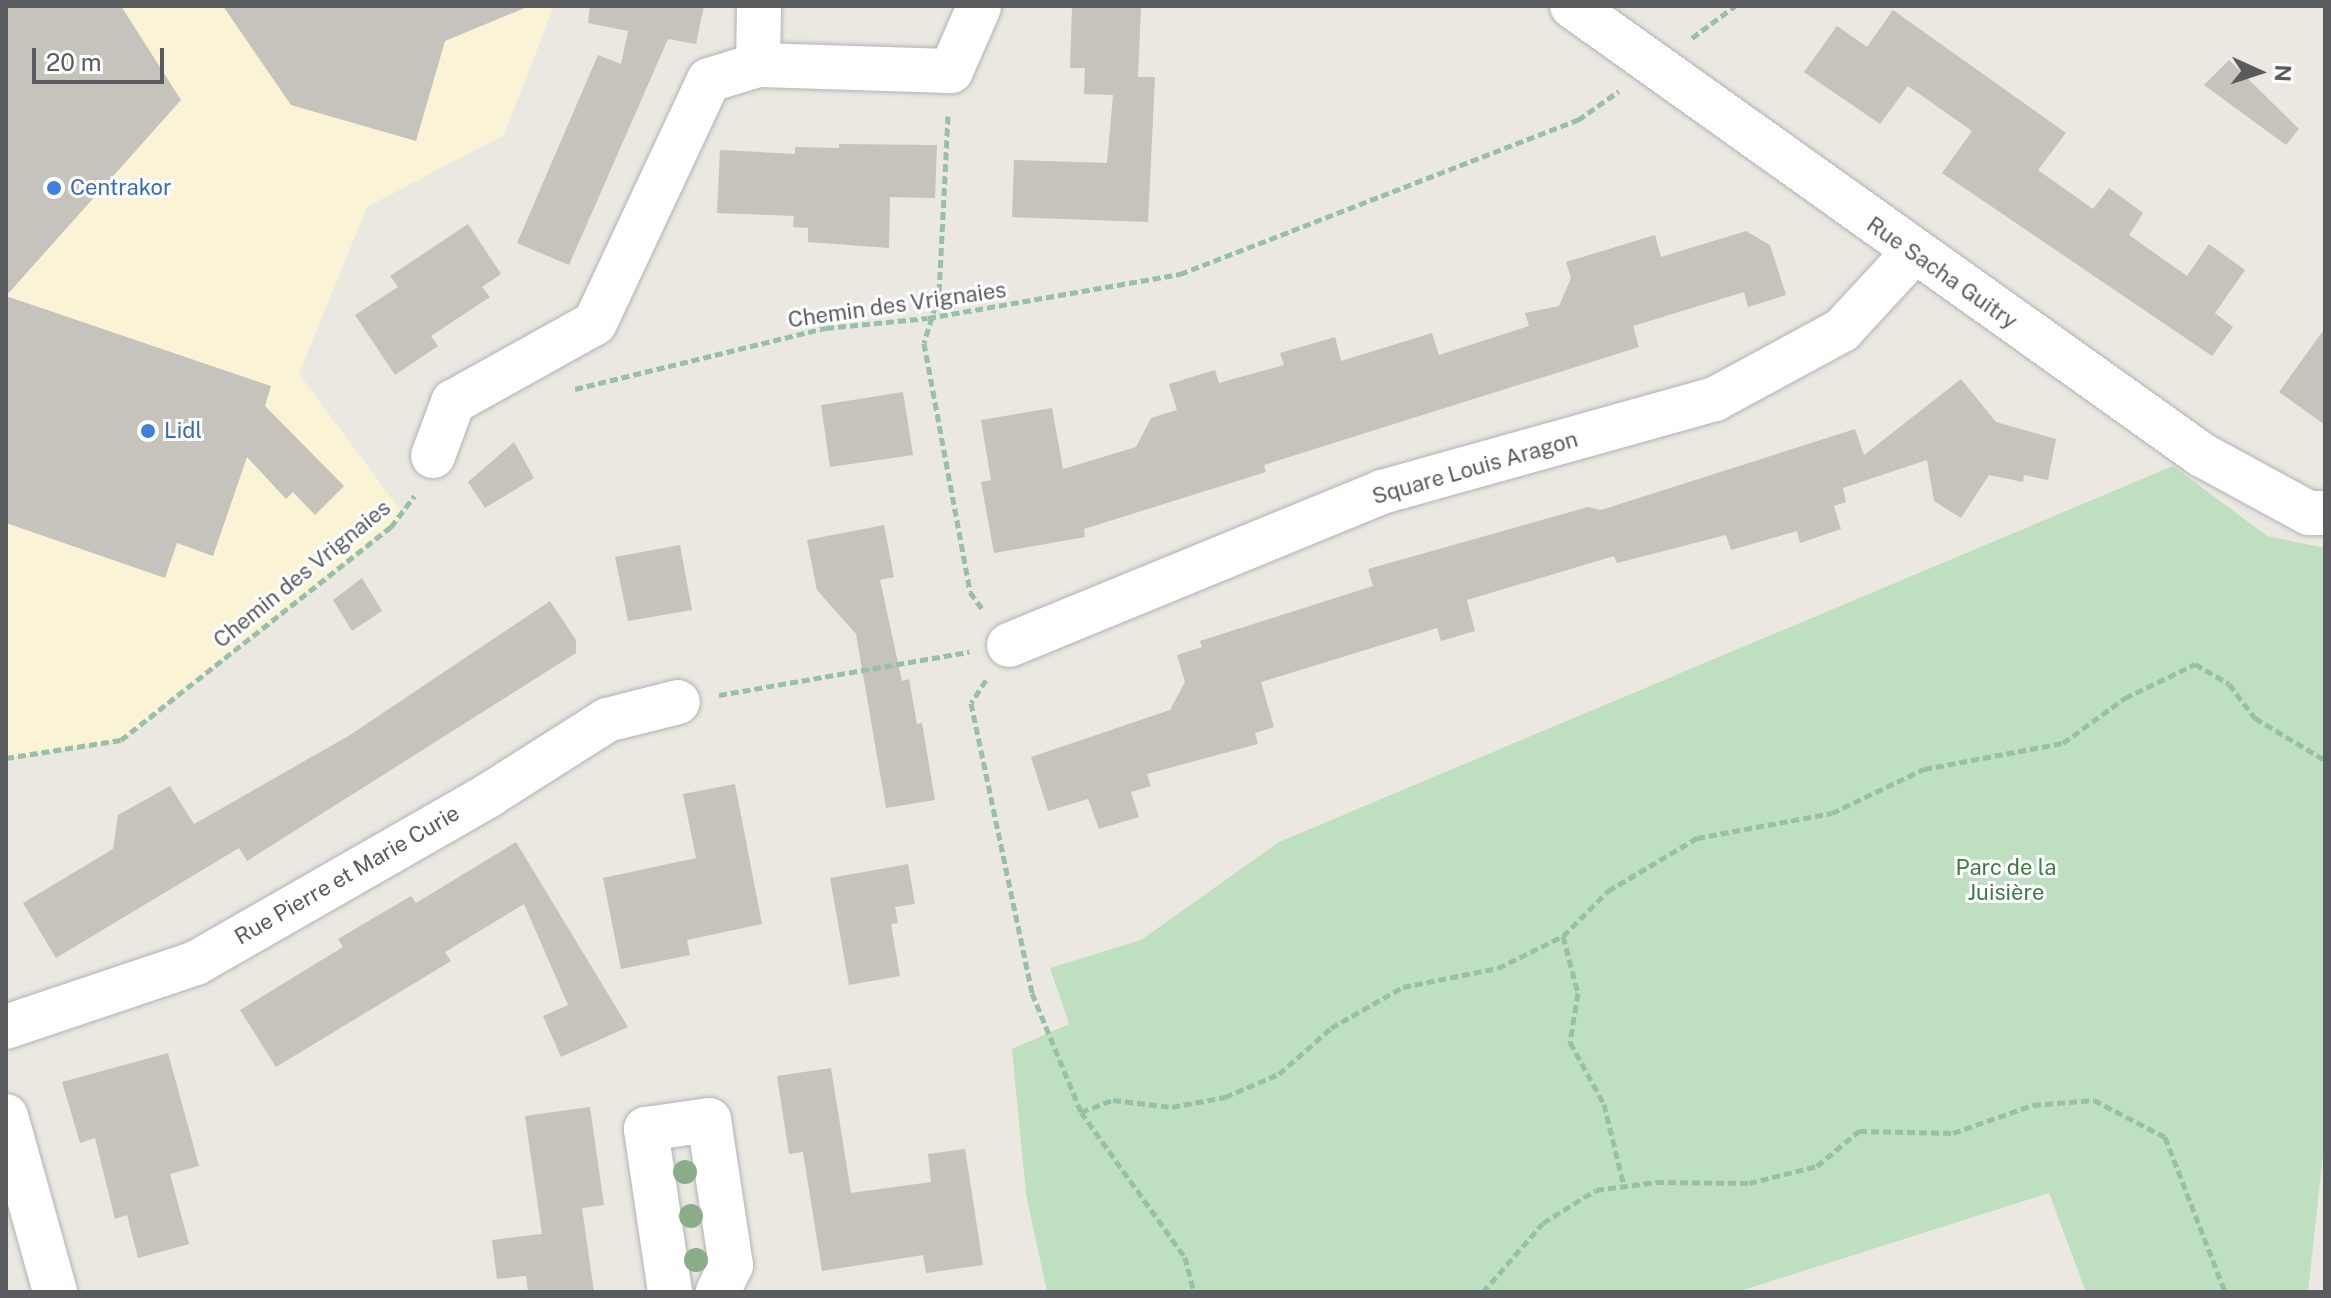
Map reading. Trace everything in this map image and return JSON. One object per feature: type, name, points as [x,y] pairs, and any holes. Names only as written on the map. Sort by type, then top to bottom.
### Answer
[{"type":"street","points":[[758,65],[759,6]]},
{"type":"street","name":"Rue Sacha Guitry","points":[[1572,6],[1913,253],[2202,455],[2309,513],[2325,513]]},
{"type":"street","points":[[433,456],[453,402],[595,323],[709,80],[758,65],[951,71],[979,7]]},
{"type":"street","name":"Square Louis Aragon","points":[[1009,645],[1382,492],[1715,399],[1842,330],[1913,253]]},
{"type":"street","name":"Rue Pierre et Marie Curie","points":[[6,1027],[196,963],[489,795],[607,720],[678,702]]},
{"type":"street","points":[[6,1116],[55,1292]]},
{"type":"street","points":[[670,1292],[646,1129],[709,1120],[731,1265],[718,1292]]},
{"type":"path","name":"Chemin des Vrignaies","points":[[572,389],[826,328],[928,318],[1020,304],[1180,274],[1578,120],[1735,6]]},
{"type":"path","points":[[951,71],[939,294],[928,318],[924,343],[970,592],[1009,645]]},
{"type":"path","name":"Chemin des Vrignaies","points":[[6,758],[121,740],[404,515],[433,456]]},
{"type":"path","points":[[678,702],[1009,645]]},
{"type":"path","points":[[1009,645],[971,703],[1032,993],[1081,1112],[1185,1257],[1194,1292]]},
{"type":"path","points":[[1081,1112],[1113,1100],[1172,1107],[1225,1097],[1279,1074],[1331,1028],[1403,987],[1498,968],[1563,936],[1608,891],[1697,838],[1832,813],[1924,769],[2063,743],[2125,698],[2195,664],[2229,684],[2255,718],[2325,760]]},
{"type":"path","points":[[1563,936],[1578,993],[1570,1042],[1604,1104],[1624,1186]]},
{"type":"path","points":[[1483,1292],[1543,1223],[1596,1190],[1624,1186],[1749,1183],[1817,1166],[1859,1131],[1953,1133],[2033,1105],[2094,1100],[2165,1137],[2225,1292]]},
{"type":"shaded area","points":[[6,6],[554,6],[504,135],[367,207],[299,374],[404,515],[121,740],[6,758]]},
{"type":"green space","name":"Parc de la Juisière","points":[[2173,466],[2267,536],[2325,548],[2325,1137],[2308,1292],[2086,1292],[2049,1193],[1737,1292],[1047,1292],[1026,1194],[1012,1049],[1069,1024],[1050,968],[1141,940],[1279,842]]},
{"type":"building","name":"Centrakor","points":[[6,6],[121,6],[181,100],[6,296]]},
{"type":"building","points":[[223,6],[527,7],[445,41],[416,141],[291,105]]},
{"type":"building","points":[[590,6],[704,6],[696,44],[668,39],[569,265],[517,243],[598,55],[621,64],[628,31],[588,23]]},
{"type":"building","points":[[1072,6],[1141,7],[1138,77],[1155,77],[1148,222],[1012,217],[1014,160],[1107,163],[1113,95],[1084,94],[1085,68],[1070,68]]},
{"type":"building","points":[[1893,10],[2066,133],[2038,170],[2093,209],[2109,188],[2143,213],[2129,235],[2187,276],[2209,244],[2245,270],[2215,313],[2233,327],[2212,356],[1942,173],[1972,131],[1908,86],[1880,124],[1804,72],[1837,26],[1867,47]]},
{"type":"building","points":[[2229,60],[2299,129],[2286,145],[2204,85]]},
{"type":"building","points":[[839,144],[937,145],[935,198],[890,197],[889,248],[808,242],[808,228],[793,227],[794,216],[717,213],[720,150],[795,154],[795,147],[839,148]]},
{"type":"building","points":[[468,224],[501,274],[482,287],[490,297],[431,336],[438,346],[395,375],[355,315],[398,287],[390,276]]},
{"type":"building","points":[[1746,231],[1770,245],[1786,295],[1748,307],[1744,292],[1633,326],[1639,347],[1264,465],[1266,472],[1084,529],[1085,537],[994,553],[981,482],[991,480],[981,420],[1052,408],[1063,469],[1136,447],[1151,418],[1177,410],[1169,384],[1215,370],[1219,383],[1284,365],[1280,353],[1335,337],[1341,361],[1432,333],[1439,355],[1529,326],[1525,313],[1559,306],[1571,278],[1566,262],[1655,235],[1661,257]]},
{"type":"building","name":"Lidl","points":[[6,296],[271,386],[265,406],[344,486],[315,515],[293,492],[286,499],[247,457],[213,556],[177,543],[165,578],[6,523]]},
{"type":"building","points":[[2325,328],[2325,425],[2279,392]]},
{"type":"building","points":[[1961,379],[1996,422],[2056,439],[2048,480],[2024,475],[2023,482],[1989,475],[1961,518],[1934,501],[1927,460],[1843,488],[1846,502],[1834,506],[1841,529],[1800,543],[1797,531],[1731,550],[1726,535],[1617,563],[1614,556],[1467,600],[1475,631],[1441,641],[1437,628],[1261,682],[1274,727],[1255,733],[1258,744],[1147,774],[1151,786],[1131,792],[1139,817],[1099,829],[1088,799],[1048,811],[1031,757],[1170,710],[1185,682],[1177,655],[1202,647],[1200,641],[1373,586],[1368,569],[1588,507],[1601,510],[1855,429],[1864,455]]},
{"type":"building","points":[[903,392],[913,455],[830,467],[821,405]]},
{"type":"building","points":[[514,442],[534,478],[485,508],[468,482]]},
{"type":"building","points":[[884,525],[894,577],[880,580],[902,681],[909,679],[917,724],[922,723],[935,800],[886,808],[856,634],[817,590],[807,540]]},
{"type":"building","points":[[680,545],[692,610],[628,621],[615,557]]},
{"type":"building","points":[[362,578],[382,611],[352,631],[333,600]]},
{"type":"building","points":[[550,601],[576,640],[576,653],[247,861],[239,848],[56,958],[23,903],[113,849],[118,815],[170,786],[194,824],[350,735]]},
{"type":"building","points":[[735,784],[762,924],[687,940],[690,955],[621,969],[603,878],[696,858],[683,794]]},
{"type":"building","points":[[516,842],[628,1027],[561,1057],[543,1016],[568,1005],[524,904],[445,952],[451,961],[276,1067],[240,1010],[343,947],[338,939],[411,896],[416,903]]},
{"type":"building","points":[[908,864],[915,904],[895,907],[898,923],[891,924],[900,976],[849,985],[830,878]]},
{"type":"building","points":[[168,1053],[199,1166],[170,1174],[189,1244],[138,1258],[127,1215],[115,1219],[95,1138],[80,1143],[62,1082]]},
{"type":"building","points":[[831,1068],[851,1193],[931,1182],[928,1154],[965,1149],[983,1265],[926,1273],[923,1255],[822,1271],[803,1152],[789,1154],[777,1076]]},
{"type":"building","points":[[590,1107],[604,1205],[582,1208],[594,1292],[528,1292],[526,1276],[497,1279],[492,1240],[542,1234],[525,1116]]},
{"type":"place","name":"Centrakor","points":[[54,188]]},
{"type":"place","name":"Lidl","points":[[148,431]]}]
